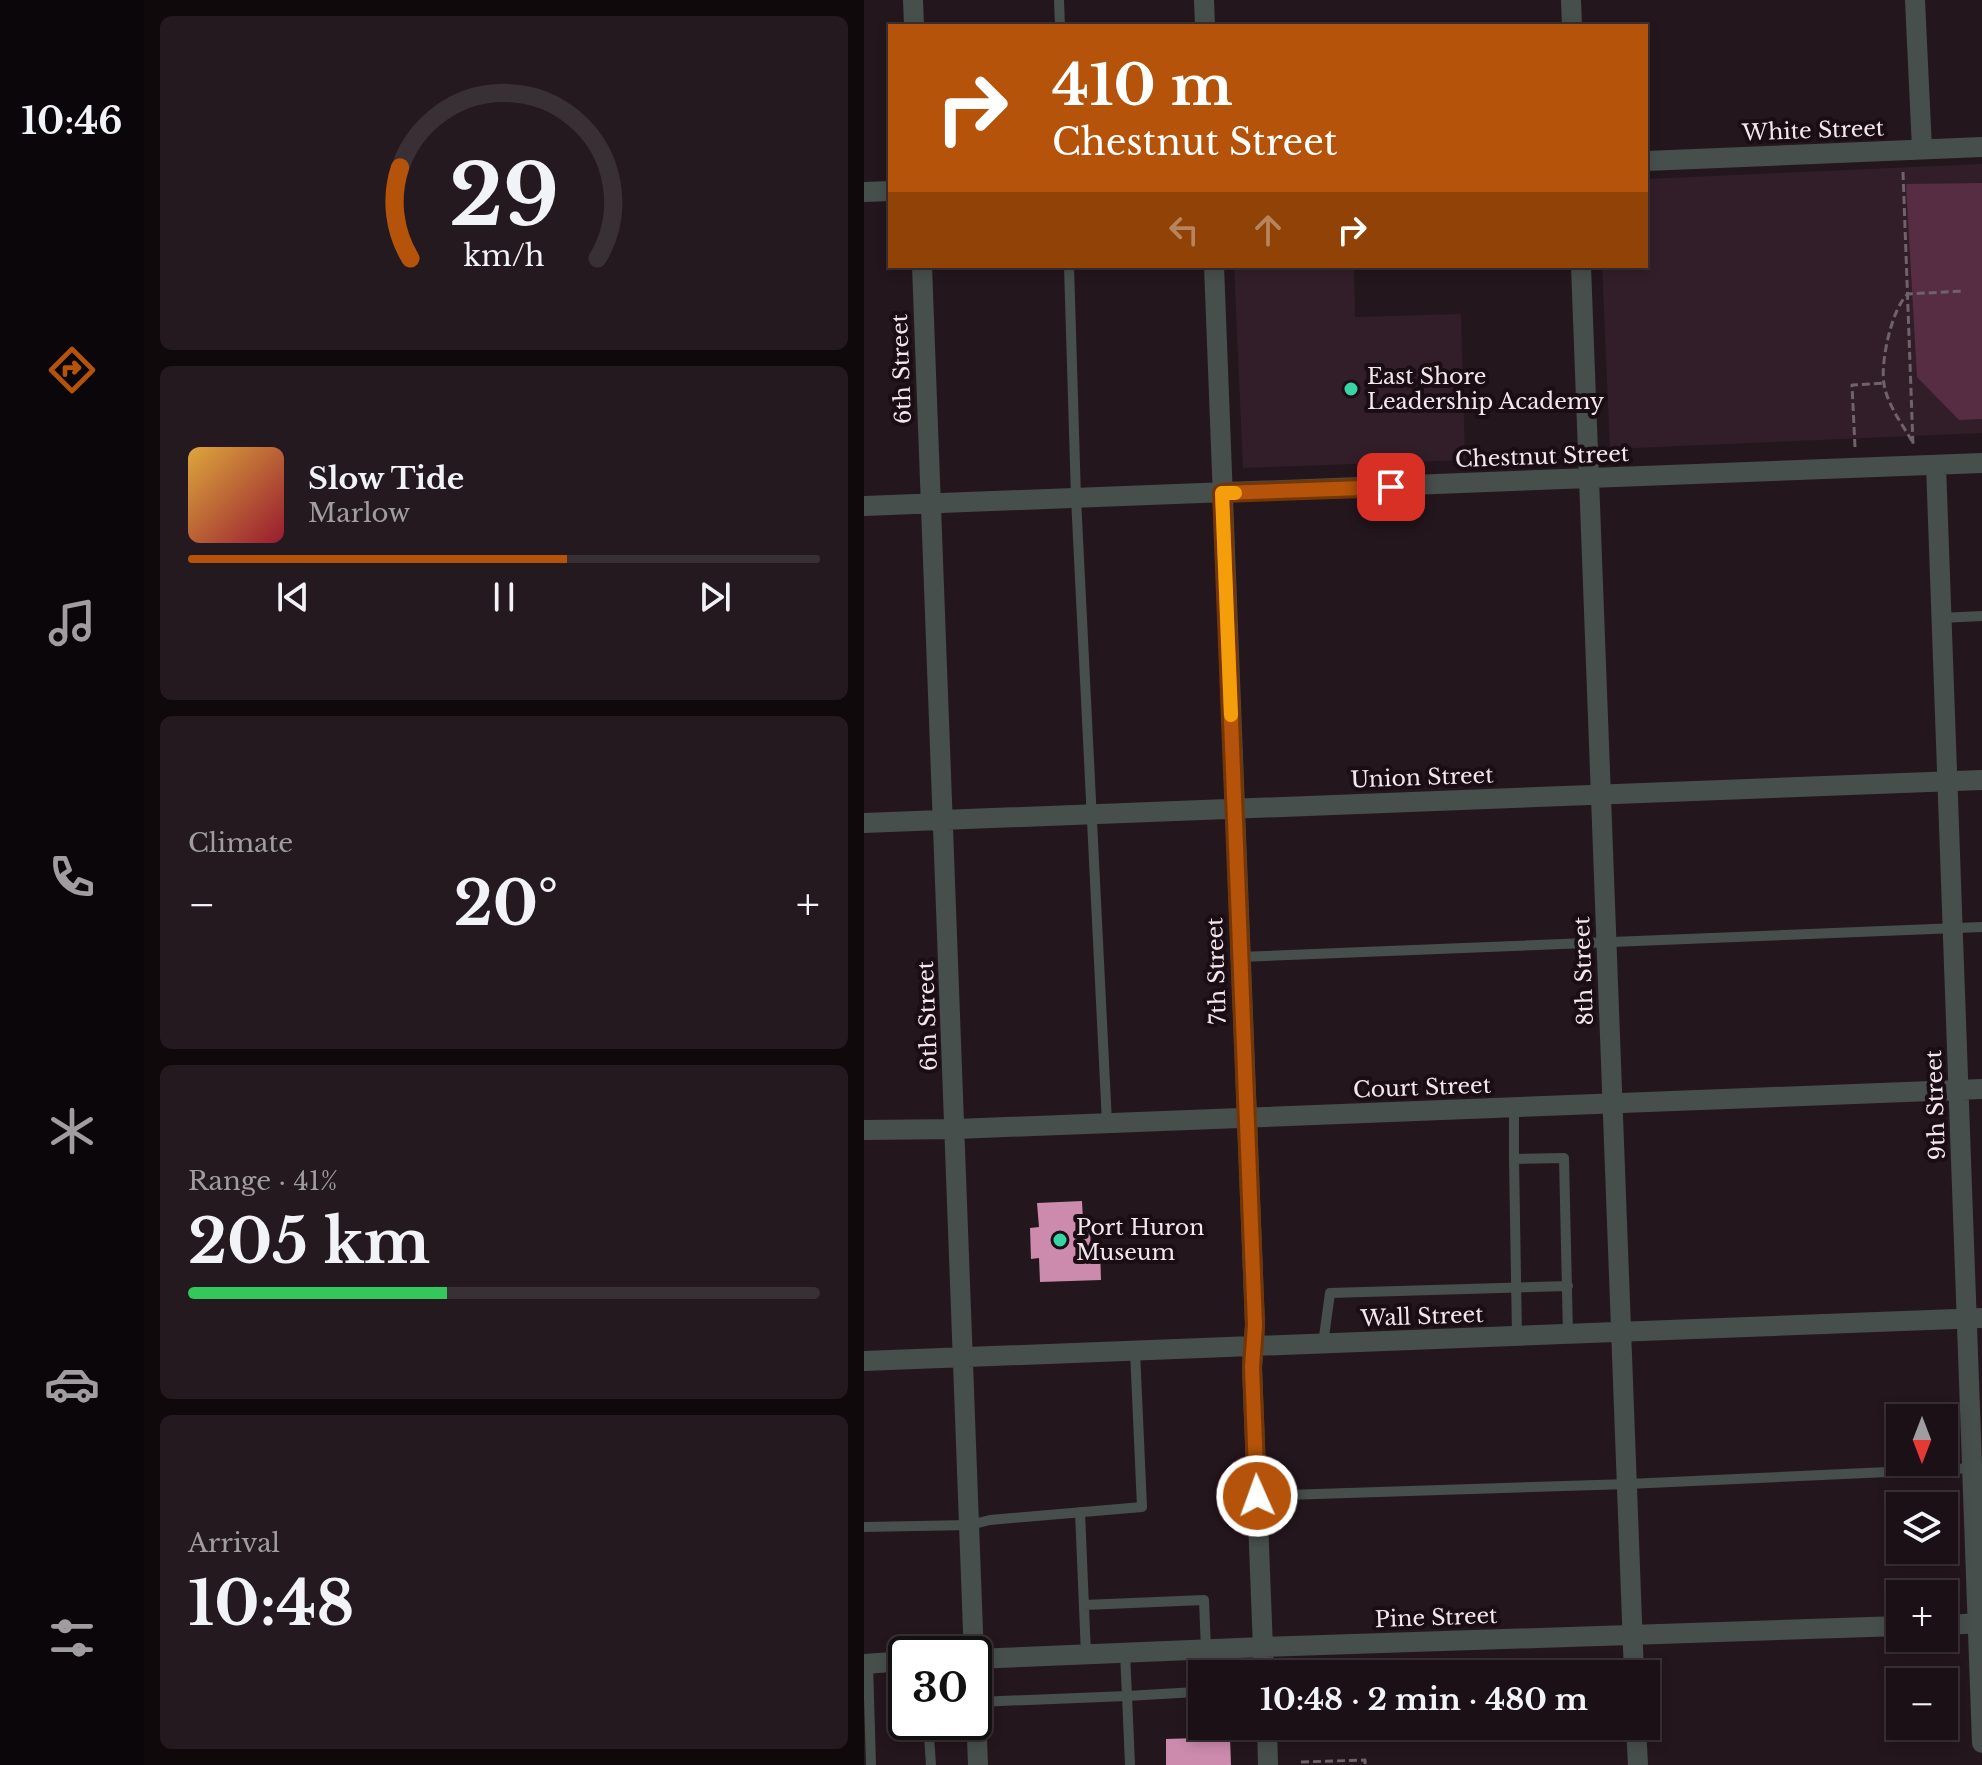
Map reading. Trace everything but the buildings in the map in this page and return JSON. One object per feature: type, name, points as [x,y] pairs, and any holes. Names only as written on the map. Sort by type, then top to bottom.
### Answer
[{"type":"street","points":[[913,0],[914,24]]},
{"type":"street","points":[[1204,0],[1205,24]]},
{"type":"street","points":[[1571,0],[1572,24]]},
{"type":"street","points":[[1915,0],[1922,149]]},
{"type":"street","name":"White Street","points":[[1648,161],[1982,147]]},
{"type":"street","points":[[864,192],[888,191]]},
{"type":"street","name":"6th Street","points":[[922,268],[973,1636]]},
{"type":"street","name":"7th Street","points":[[1214,268],[1255,1325],[1253,1347],[1263,1660]]},
{"type":"street","name":"8th Street","points":[[1581,268],[1634,1660]]},
{"type":"street","name":"Chestnut Street","points":[[864,506],[1982,463]]},
{"type":"street","name":"9th Street","points":[[1936,465],[1959,1090],[1974,1318],[1982,1743]]},
{"type":"street","name":"Union Street","points":[[864,823],[1982,780]]},
{"type":"street","name":"Court Street","points":[[864,1130],[1982,1089]]},
{"type":"street","name":"Wall Street","points":[[864,1361],[1974,1318]]},
{"type":"street","points":[[1958,1625],[1980,1624]]},
{"type":"street","name":"Pine Street","points":[[992,1658],[1886,1626]]},
{"type":"street","points":[[866,1664],[888,1662]]},
{"type":"street","name":"6th Street","points":[[978,1740],[978,1765]]},
{"type":"street","points":[[1267,1740],[1268,1765]]},
{"type":"street","points":[[1637,1740],[1638,1765]]},
{"type":"lane","points":[[1059,0],[1060,24]]},
{"type":"lane","points":[[1069,268],[1076,498],[1107,1123]]},
{"type":"lane","points":[[1941,618],[1982,616]]},
{"type":"lane","points":[[1240,957],[1982,927]]},
{"type":"lane","points":[[1514,1108],[1517,1336]]},
{"type":"lane","points":[[1514,1159],[1564,1158],[1568,1334]]},
{"type":"lane","points":[[1323,1344],[1330,1293],[1568,1286]]},
{"type":"lane","points":[[864,1527],[970,1525],[990,1520],[1142,1507],[1135,1351]]},
{"type":"lane","points":[[1257,1496],[1628,1484],[1977,1468]]},
{"type":"lane","points":[[1080,1512],[1086,1655]]},
{"type":"lane","points":[[992,1701],[1196,1692],[1195,1673],[1206,1650],[1204,1600],[1084,1605]]},
{"type":"lane","points":[[1125,1653],[1130,1765]]},
{"type":"lane","points":[[866,1664],[871,1765]]},
{"type":"lane","points":[[929,1740],[931,1765]]},
{"type":"path","points":[[1903,172],[1908,294],[1913,445],[1896,415],[1884,383],[1888,334],[1902,299],[1908,294],[1964,291]]},
{"type":"path","points":[[1855,447],[1852,385],[1884,383]]},
{"type":"path","points":[[1301,1762],[1365,1760],[1365,1765]]},
{"type":"shaded area","points":[[1982,164],[1982,433],[1610,449],[1602,268],[1648,268],[1648,179]]},
{"type":"shaded area","points":[[1982,183],[1982,419],[1959,420],[1917,377],[1906,184]]},
{"type":"shaded area","name":"East Shore Leadership Academy","points":[[1234,268],[1354,268],[1355,317],[1461,314],[1465,460],[1243,468]]},
{"type":"slow traffic","points":[[1231,715],[1222,493],[1235,493]]},
{"type":"place","name":"East Shore Leadership Academy","points":[[1351,389]]},
{"type":"place","name":"Port Huron Museum","points":[[1060,1240]]},
{"type":"route","points":[[1257,1496],[1252,1367],[1255,1325],[1222,493],[1391,487]]}]
